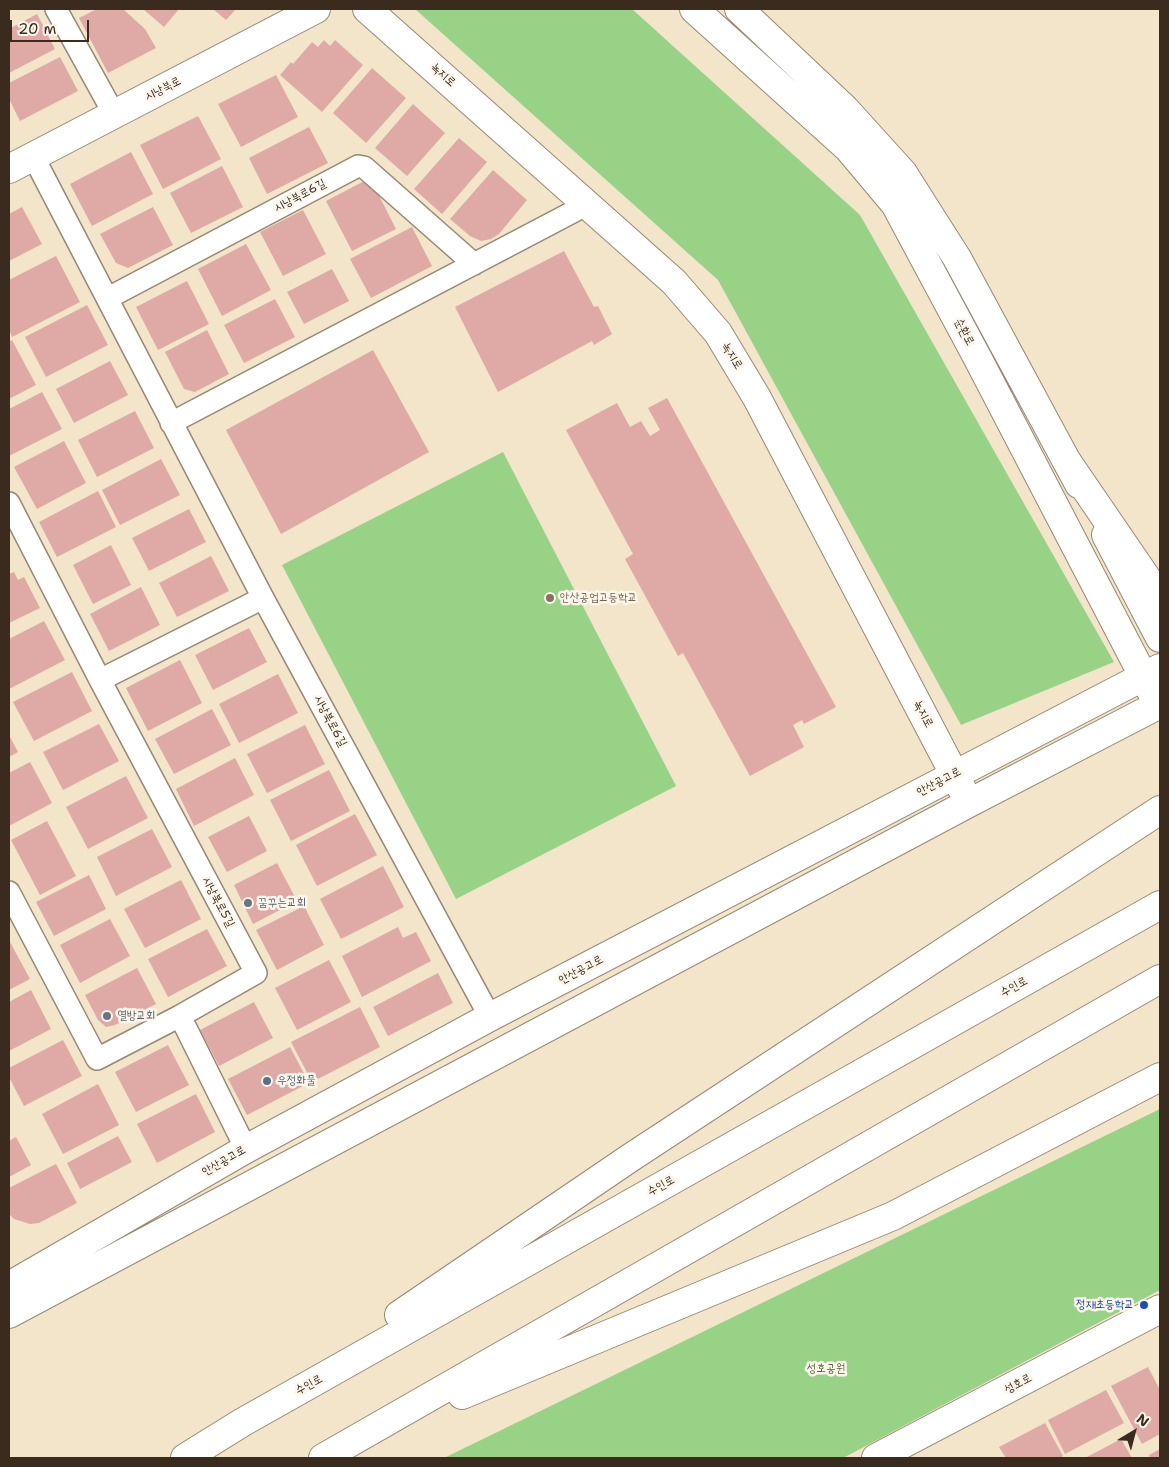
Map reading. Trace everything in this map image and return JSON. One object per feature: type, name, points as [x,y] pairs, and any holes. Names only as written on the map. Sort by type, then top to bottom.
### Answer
[{"type":"street","points":[[56,9],[114,114]]},
{"type":"street","name":"시낭북로","points":[[9,169],[316,9]]},
{"type":"street","name":"녹지로","points":[[367,9],[674,282],[718,333],[758,398],[969,803]]},
{"type":"street","name":"순환로","points":[[694,9],[848,148],[895,204],[1152,672],[1159,707]]},
{"type":"street","points":[[739,9],[845,109],[904,173],[957,258],[1160,638]]},
{"type":"street","name":"시낭북로6길","points":[[33,156],[263,598],[490,1017]]},
{"type":"street","name":"시낭북로6길","points":[[108,298],[358,166],[364,167],[474,264]]},
{"type":"street","points":[[171,423],[588,204]]},
{"type":"street","points":[[1068,463],[1160,595]]},
{"type":"street","name":"시낭북로5길","points":[[9,503],[100,680],[256,973],[180,1016],[97,1059],[9,892]]},
{"type":"street","points":[[100,680],[263,598]]},
{"type":"street","name":"안산공고로","points":[[9,1286],[246,1149],[490,1017],[1152,672]]},
{"type":"street","points":[[9,1314],[969,803],[1159,707]]},
{"type":"street","points":[[243,1422],[630,1158],[1160,810]]},
{"type":"street","name":"수인로","points":[[184,1458],[243,1422],[1150,911]]},
{"type":"street","points":[[323,1458],[1160,979]]},
{"type":"street","points":[[180,1016],[246,1149]]},
{"type":"street","points":[[356,1438],[893,1216],[1160,1077]]},
{"type":"street","name":"성호로","points":[[876,1458],[1160,1309]]},
{"type":"green space","points":[[415,9],[632,9],[860,215],[1114,662],[961,725],[718,280]]},
{"type":"green space","points":[[503,452],[676,786],[456,899],[282,565]]},
{"type":"green space","name":"성호공원","points":[[1160,1109],[1160,1290],[843,1458],[444,1458]]},
{"type":"building","points":[[97,9],[123,9],[145,29],[156,48],[108,73],[79,18]]},
{"type":"building","points":[[143,9],[179,9],[164,27]]},
{"type":"building","points":[[213,9],[236,9],[226,20]]},
{"type":"building","points":[[37,14],[55,49],[9,73],[9,29]]},
{"type":"building","points":[[324,40],[330,46],[335,40],[363,65],[322,112],[280,75],[291,62],[293,64],[312,42],[318,47]]},
{"type":"building","points":[[60,57],[78,91],[20,121],[9,99],[9,83]]},
{"type":"building","points":[[372,68],[406,98],[366,143],[333,113]]},
{"type":"building","points":[[276,75],[298,117],[241,147],[218,104]]},
{"type":"building","points":[[413,104],[445,133],[407,176],[375,148]]},
{"type":"building","points":[[198,116],[221,159],[163,189],[140,145]]},
{"type":"building","points":[[309,127],[328,163],[267,194],[249,158]]},
{"type":"building","points":[[459,138],[487,162],[442,214],[414,189]]},
{"type":"building","points":[[131,152],[153,194],[92,226],[70,184]]},
{"type":"building","points":[[222,166],[243,207],[191,233],[170,193]]},
{"type":"building","points":[[493,170],[527,200],[499,234],[491,239],[481,241],[470,236],[450,219]]},
{"type":"building","points":[[370,178],[396,229],[352,251],[326,201]]},
{"type":"building","points":[[22,207],[42,244],[9,261],[9,214]]},
{"type":"building","points":[[153,207],[173,245],[128,268],[116,263],[100,234]]},
{"type":"building","points":[[303,210],[326,254],[283,276],[260,232]]},
{"type":"building","points":[[412,227],[432,266],[371,298],[350,259]]},
{"type":"building","points":[[246,244],[271,290],[222,316],[198,269]]},
{"type":"building","points":[[564,251],[594,307],[598,306],[612,334],[594,345],[592,341],[498,392],[455,307]]},
{"type":"building","points":[[56,256],[80,302],[12,337],[9,329],[9,280]]},
{"type":"building","points":[[332,269],[349,301],[304,324],[287,292]]},
{"type":"building","points":[[187,281],[209,324],[158,350],[136,307]]},
{"type":"building","points":[[275,299],[295,337],[244,363],[224,325]]},
{"type":"building","points":[[87,305],[108,345],[46,377],[25,337]]},
{"type":"building","points":[[207,330],[229,374],[195,392],[184,389],[165,352]]},
{"type":"building","points":[[12,340],[36,385],[9,399],[9,342]]},
{"type":"building","points":[[373,350],[429,452],[281,534],[226,430]]},
{"type":"building","points":[[110,361],[128,395],[74,423],[56,389]]},
{"type":"building","points":[[42,392],[62,429],[9,456],[9,409]]},
{"type":"building","points":[[667,398],[836,707],[804,724],[802,720],[793,725],[804,747],[750,776],[683,653],[678,656],[625,559],[633,554],[566,430],[617,403],[630,427],[641,421],[650,436],[660,430],[648,408]]},
{"type":"building","points":[[135,411],[154,448],[97,477],[78,440]]},
{"type":"building","points":[[64,441],[86,483],[37,509],[14,467]]},
{"type":"building","points":[[161,459],[180,495],[120,525],[102,490]]},
{"type":"building","points":[[98,491],[116,527],[57,557],[39,522]]},
{"type":"building","points":[[189,509],[206,542],[149,571],[132,538]]},
{"type":"building","points":[[111,545],[131,585],[93,604],[73,565]]},
{"type":"building","points":[[211,556],[229,591],[177,617],[159,583]]},
{"type":"building","points":[[14,572],[18,580],[24,577],[40,608],[9,623],[9,574]]},
{"type":"building","points":[[141,587],[160,625],[109,651],[90,614]]},
{"type":"building","points":[[44,621],[65,660],[9,689],[9,639]]},
{"type":"building","points":[[249,628],[267,662],[213,690],[195,655]]},
{"type":"building","points":[[180,660],[202,703],[148,731],[126,688]]},
{"type":"building","points":[[72,672],[92,711],[34,741],[13,702]]},
{"type":"building","points":[[278,674],[298,713],[239,743],[219,704]]},
{"type":"building","points":[[212,709],[231,745],[174,774],[155,739]]},
{"type":"building","points":[[99,724],[119,761],[63,790],[43,752]]},
{"type":"building","points":[[305,725],[325,764],[267,793],[247,754]]},
{"type":"building","points":[[9,735],[18,752],[9,757]]},
{"type":"building","points":[[235,758],[254,795],[194,826],[176,789]]},
{"type":"building","points":[[30,762],[52,803],[9,826],[9,773]]},
{"type":"building","points":[[329,770],[350,811],[291,841],[270,800]]},
{"type":"building","points":[[126,776],[148,818],[88,849],[66,807]]},
{"type":"building","points":[[355,814],[377,855],[317,886],[296,845]]},
{"type":"building","points":[[249,816],[267,851],[227,872],[208,837]]},
{"type":"building","points":[[47,821],[76,876],[40,895],[11,840]]},
{"type":"building","points":[[152,829],[172,867],[116,896],[97,857]]},
{"type":"building","points":[[277,863],[297,901],[253,924],[234,885]]},
{"type":"building","points":[[383,866],[404,907],[341,939],[320,899]]},
{"type":"building","points":[[89,875],[106,909],[54,936],[36,902]]},
{"type":"building","points":[[181,880],[201,919],[145,948],[124,909]]},
{"type":"building","points":[[304,906],[324,945],[277,970],[256,930]]},
{"type":"building","points":[[110,919],[130,956],[80,983],[60,945]]},
{"type":"building","points":[[398,927],[403,938],[416,932],[431,961],[362,997],[342,956]]},
{"type":"building","points":[[207,929],[227,966],[168,997],[148,959]]},
{"type":"building","points":[[9,942],[30,979],[9,990]]},
{"type":"building","points":[[329,960],[351,1002],[297,1030],[275,988]]},
{"type":"building","points":[[137,968],[156,1004],[115,1025],[106,1027],[98,1020],[85,995]]},
{"type":"building","points":[[438,973],[453,1003],[388,1036],[373,1007]]},
{"type":"building","points":[[31,990],[51,1029],[9,1051],[9,1002]]},
{"type":"building","points":[[254,1002],[273,1038],[219,1066],[200,1030]]},
{"type":"building","points":[[360,1007],[380,1047],[312,1082],[291,1042]]},
{"type":"building","points":[[63,1040],[82,1076],[24,1106],[9,1077],[9,1068]]},
{"type":"building","points":[[168,1045],[189,1085],[136,1112],[115,1072]]},
{"type":"building","points":[[290,1047],[309,1083],[247,1115],[228,1079]]},
{"type":"building","points":[[98,1084],[119,1125],[63,1154],[42,1114]]},
{"type":"building","points":[[196,1094],[215,1132],[157,1163],[137,1124]]},
{"type":"building","points":[[118,1136],[132,1162],[80,1189],[67,1163]]},
{"type":"building","points":[[16,1137],[31,1165],[9,1177],[9,1141]]},
{"type":"building","points":[[56,1164],[77,1203],[39,1223],[30,1224],[14,1219],[9,1214],[9,1188]]},
{"type":"building","points":[[1148,1367],[1160,1390],[1160,1434],[1142,1444],[1111,1386]]},
{"type":"building","points":[[1106,1390],[1124,1423],[1065,1454],[1048,1420]]},
{"type":"building","points":[[1045,1423],[1063,1456],[1060,1458],[1006,1458],[999,1447]]},
{"type":"building","points":[[1121,1439],[1132,1458],[1085,1458]]},
{"type":"building","points":[[1160,1449],[1160,1458],[1150,1458],[1149,1455]]},
{"type":"place","name":"안산공업고등학교","points":[[550,598]]},
{"type":"place","name":"꿈꾸는교회","points":[[248,903]]},
{"type":"place","name":"열방교회","points":[[107,1016]]},
{"type":"place","name":"우정화물","points":[[267,1081]]},
{"type":"place","name":"정재초등학교","points":[[1144,1305]]}]
